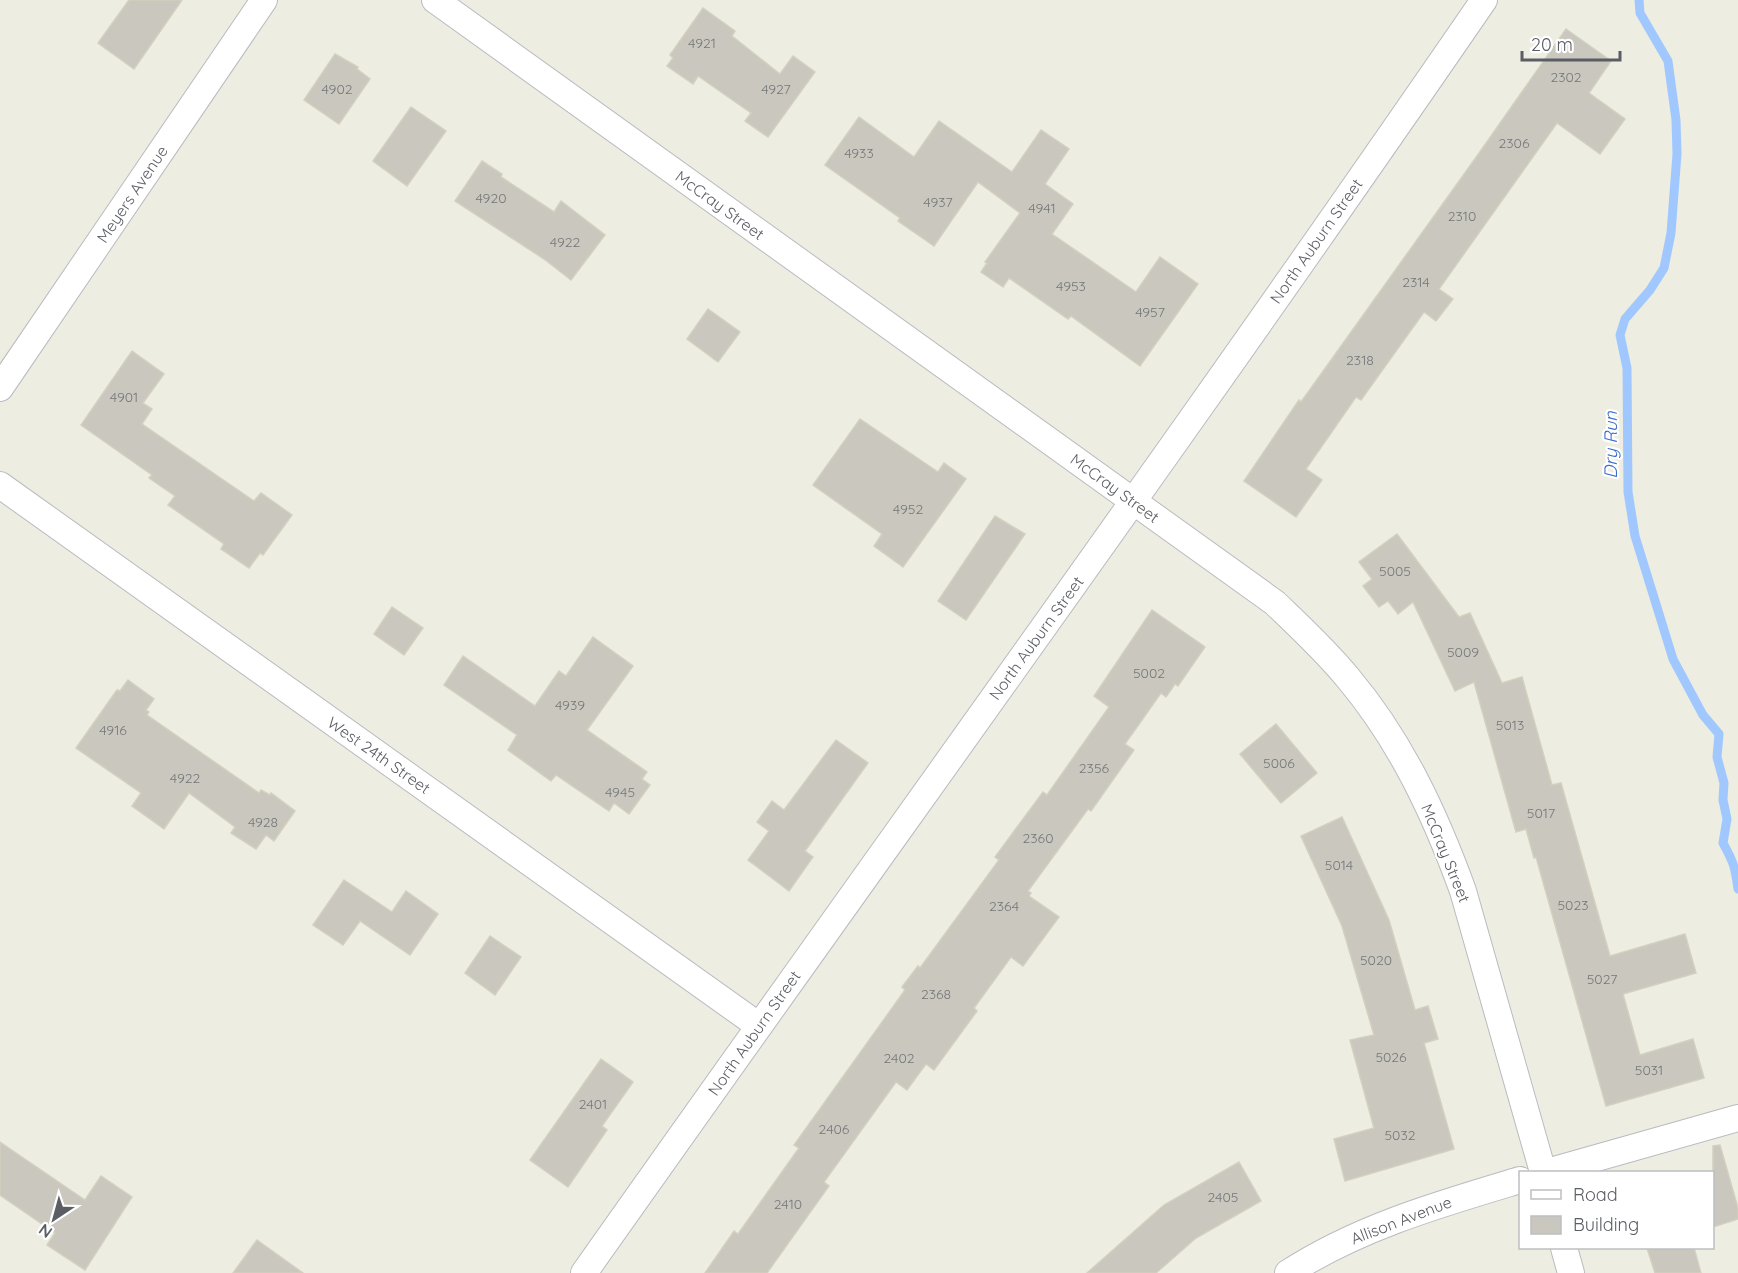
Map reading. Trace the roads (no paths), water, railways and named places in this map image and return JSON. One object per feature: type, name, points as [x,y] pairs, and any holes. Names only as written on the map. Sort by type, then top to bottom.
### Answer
[{"type":"street","name":"Meyers Avenue","points":[[0,388],[264,0]]},
{"type":"street","name":"McCray Street","points":[[435,0],[1275,603],[1318,644],[1349,678],[1409,766],[1448,849],[1463,891],[1544,1171]]},
{"type":"street","name":"North Auburn Street","points":[[584,1273],[1134,502],[1484,0]]},
{"type":"street","name":"West 24th Street","points":[[0,485],[759,1026]]},
{"type":"street","points":[[1552,1171],[1738,1118]]},
{"type":"street","name":"Allison Avenue","points":[[1288,1273],[1325,1251],[1380,1225],[1519,1181]]},
{"type":"street","points":[[1564,1249],[1571,1273]]},
{"type":"waterway","name":"Dry Run","points":[[1639,0],[1640,13],[1668,61],[1676,120],[1677,154],[1671,233],[1664,268],[1650,290],[1625,319],[1620,335],[1627,368],[1628,492],[1635,536],[1673,659],[1703,715],[1719,734],[1717,757],[1724,783],[1723,800],[1727,819],[1723,843],[1734,865],[1738,889]]}]
